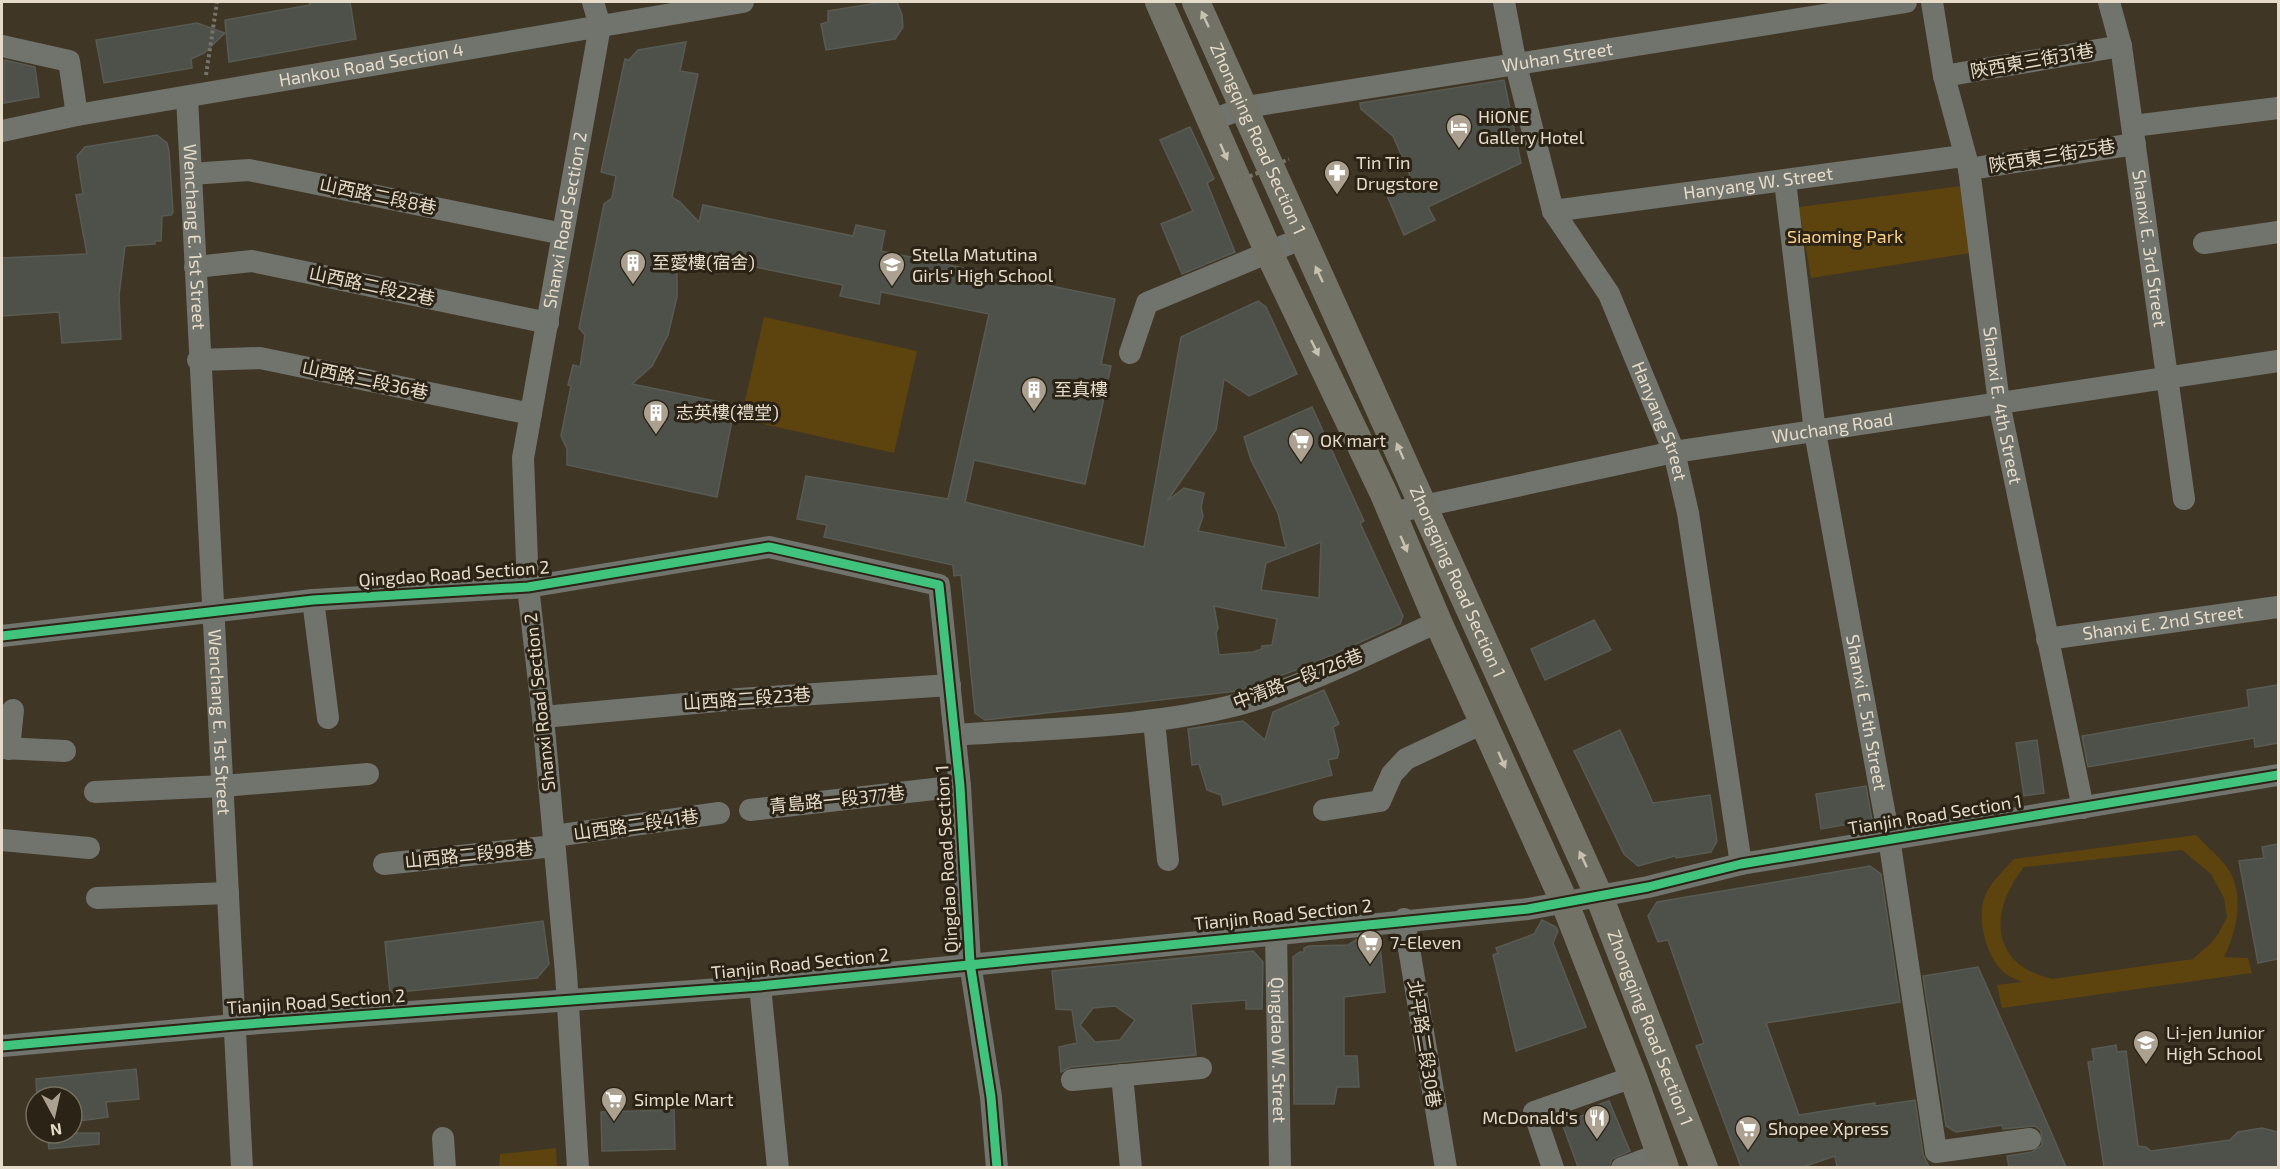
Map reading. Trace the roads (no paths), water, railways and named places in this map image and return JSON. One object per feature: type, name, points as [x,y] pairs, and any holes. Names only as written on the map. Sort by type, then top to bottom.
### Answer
[{"type":"main road","name":"Zhongqing Road Section 1","points":[[1159,2],[1269,253],[1392,513],[1438,622],[1564,901],[1633,1077],[1662,1161]]},
{"type":"main road","name":"Zhongqing Road Section 1","points":[[1197,2],[1599,896],[1704,1167]]},
{"type":"street","points":[[593,2],[600,26]]},
{"type":"street","name":"Hankou Road Section 4","points":[[2,131],[77,115],[743,2]]},
{"type":"street","name":"Hanyang Street","points":[[1504,2],[1516,65],[1553,211],[1609,294],[1674,452],[1688,513],[1741,864]]},
{"type":"street","name":"Wuhan Street","points":[[1210,121],[1246,107],[1906,2]]},
{"type":"street","name":"Shanxi E. 4th Street","points":[[1932,2],[1944,76],[1966,163],[1999,404],[2082,808]]},
{"type":"street","name":"Shanxi E. 3rd Street","points":[[2109,2],[2121,46],[2165,379],[2184,499]]},
{"type":"street","name":"Shanxi Road Section 2","points":[[578,1167],[568,999],[543,717],[528,587],[523,458],[600,26]]},
{"type":"street","points":[[2,46],[69,61],[77,115]]},
{"type":"street","name":"陜西東三街31巷","points":[[1944,76],[2121,46]]},
{"type":"street","name":"Wenchang E. 1st Street","points":[[195,95],[191,174],[198,360],[214,612],[242,1167]]},
{"type":"street","name":"陜西東三街25巷","points":[[1966,163],[2278,108]]},
{"type":"street","name":"Hanyang W. Street","points":[[1553,211],[1785,181],[1966,163]]},
{"type":"street","name":"山西路二段8巷","points":[[191,174],[249,170],[563,234]]},
{"type":"street","name":"Shanxi E. 5th Street","points":[[1785,181],[1815,432],[1889,838],[1936,1152],[2030,1140]]},
{"type":"street","points":[[2204,243],[2278,232]]},
{"type":"street","points":[[1131,353],[1147,303],[1303,238]]},
{"type":"street","name":"山西路二段22巷","points":[[195,267],[252,261],[548,323]]},
{"type":"street","name":"山西路二段36巷","points":[[198,360],[260,358],[531,414]]},
{"type":"street","name":"Wuchang Road","points":[[1392,513],[1424,504],[1674,452],[2278,361]]},
{"type":"street","name":"Qingdao Road Section 2","points":[[2,636],[313,600],[528,587],[769,547],[939,585]]},
{"type":"street","name":"Qingdao Road Section 1","points":[[939,585],[960,786],[970,963],[991,1098],[996,1167]]},
{"type":"street","points":[[313,600],[328,718]]},
{"type":"street","name":"Shanxi E. 2nd Street","points":[[2047,639],[2278,608]]},
{"type":"street","name":"中清路一段726巷","points":[[955,735],[1154,721],[1242,704],[1300,682],[1438,622]]},
{"type":"street","name":"山西路二段23巷","points":[[543,717],[739,699],[950,685]]},
{"type":"street","points":[[13,710],[5,748],[65,751]]},
{"type":"street","points":[[1154,721],[1168,860]]},
{"type":"street","points":[[1323,810],[1380,801],[1392,774],[1406,759],[1485,722]]},
{"type":"street","points":[[95,792],[223,786],[368,774]]},
{"type":"street","name":"Tianjin Road Section 1","points":[[1599,896],[1741,864],[2278,775]]},
{"type":"street","name":"青島路一段377巷","points":[[750,810],[960,786]]},
{"type":"street","name":"山西路二段41巷","points":[[554,841],[719,813]]},
{"type":"street","points":[[2,840],[89,848]]},
{"type":"street","name":"山西路二段98巷","points":[[384,864],[554,841]]},
{"type":"street","points":[[97,898],[228,893]]},
{"type":"street","name":"Tianjin Road Section 2","points":[[2,1046],[235,1025],[760,986],[1404,919],[1528,909],[1599,896]]},
{"type":"street","name":"北平路二段30巷","points":[[1404,919],[1446,1167]]},
{"type":"street","name":"Qingdao W. Street","points":[[1276,933],[1280,1167]]},
{"type":"street","points":[[760,986],[778,1167]]},
{"type":"street","points":[[1072,1080],[1201,1068]]},
{"type":"street","points":[[1122,1075],[1131,1167]]},
{"type":"street","points":[[1552,1167],[1534,1112],[1633,1077]]},
{"type":"street","points":[[443,1138],[446,1167]]},
{"type":"street","points":[[1622,1167],[1662,1161]]},
{"type":"street","points":[[1272,1167],[1280,1167]]},
{"type":"place","name":"HiONE Gallery Hotel","points":[[1459,150]]},
{"type":"place","name":"Tin Tin Drugstore","points":[[1337,196]]},
{"type":"place","name":"至愛樓(宿舍)","points":[[633,286]]},
{"type":"place","name":"Stella Matutina Girls' High School","points":[[892,288]]},
{"type":"place","name":"至真樓","points":[[1034,413]]},
{"type":"place","name":"志英樓(禮堂)","points":[[656,436]]},
{"type":"place","name":"OK mart","points":[[1301,464]]},
{"type":"place","name":"7-Eleven","points":[[1370,966]]},
{"type":"place","name":"Li-jen Junior High School","points":[[2146,1066]]},
{"type":"place","name":"Simple Mart","points":[[614,1123]]},
{"type":"place","name":"McDonald's","points":[[1597,1141]]},
{"type":"place","name":"Shopee Xpress","points":[[1748,1152]]},
{"type":"park label","name":"Siaoming Park","points":[[1845,237]]}]
